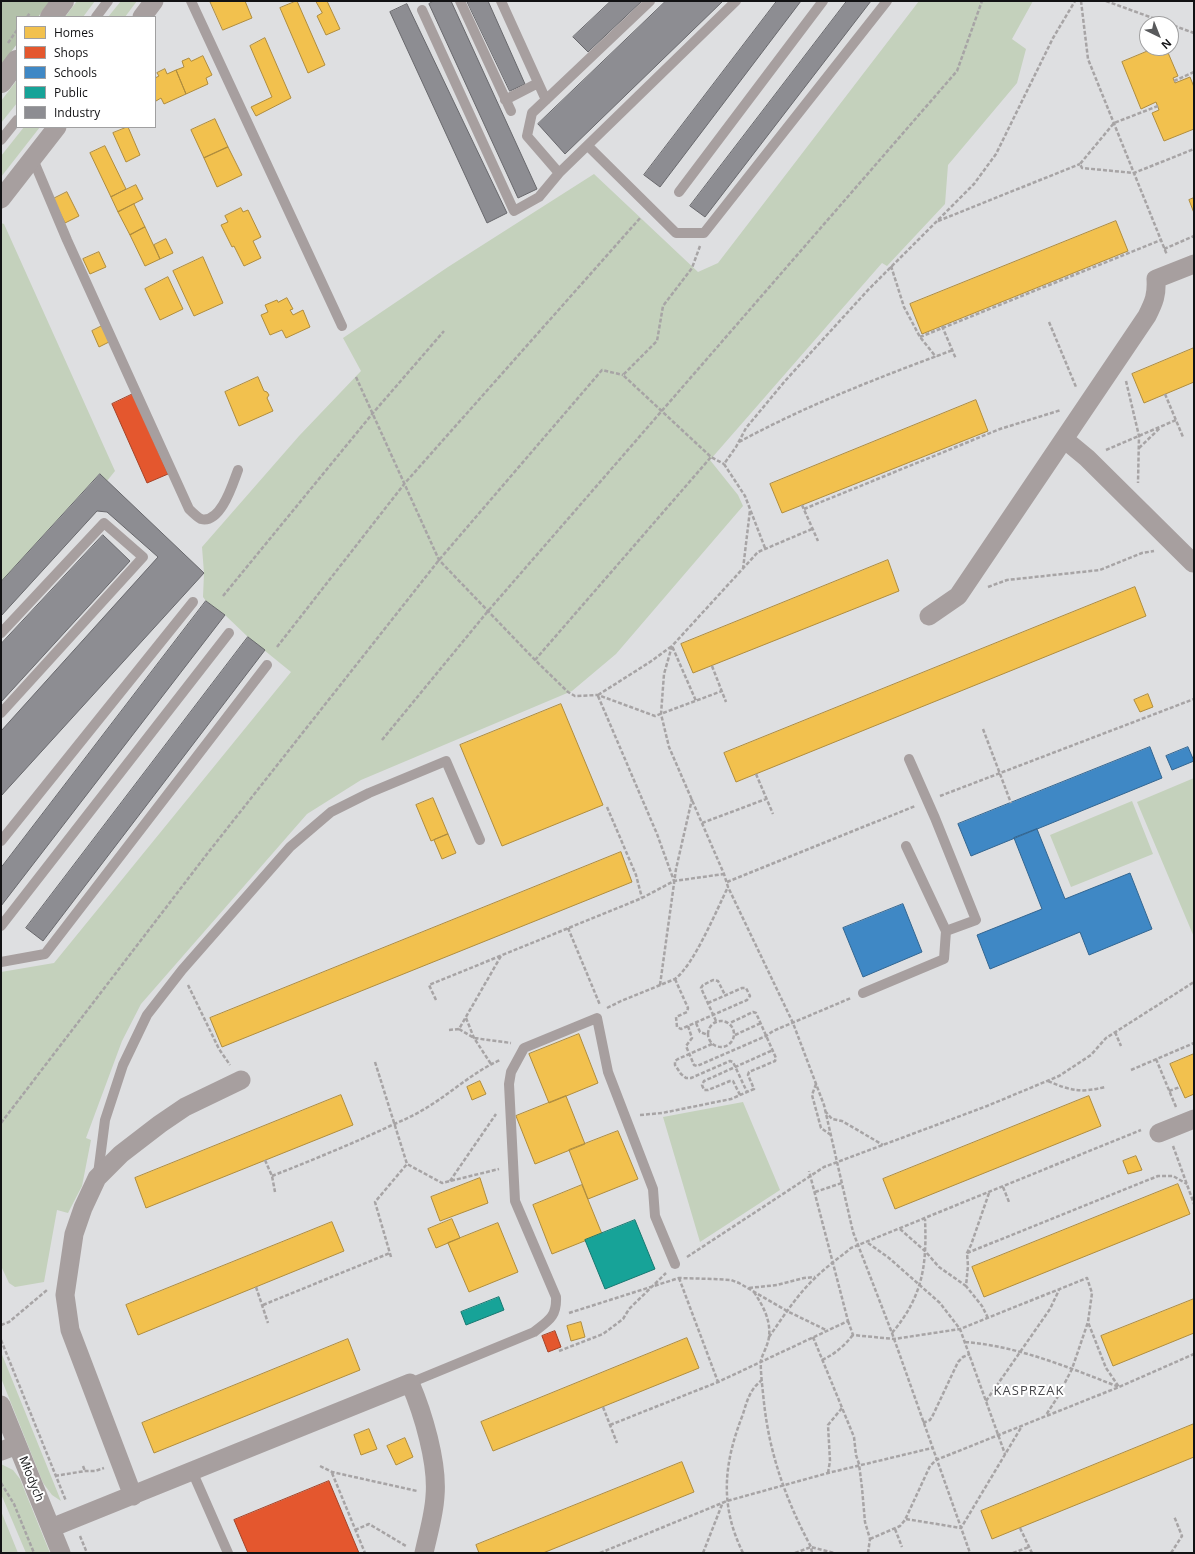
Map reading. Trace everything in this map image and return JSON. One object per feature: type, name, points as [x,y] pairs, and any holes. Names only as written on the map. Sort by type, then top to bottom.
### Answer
[{"type":"street","points":[[52,16],[63,1]]},
{"type":"street","points":[[143,16],[154,1]]},
{"type":"street","points":[[1,82],[16,62]]},
{"type":"street","points":[[1,199],[56,128]]},
{"type":"street","points":[[929,616],[958,596],[1147,316],[1157,292],[1156,279],[1194,264]]},
{"type":"street","points":[[1064,439],[1087,458],[1194,564]]},
{"type":"street","points":[[133,1496],[70,1330],[65,1295],[74,1234],[97,1178],[122,1154],[160,1124],[185,1107],[241,1080]]},
{"type":"street","points":[[51,1528],[410,1383],[420,1405],[426,1427],[433,1465],[436,1495],[418,1551]]},
{"type":"street","name":"Młodych","points":[[1,1405],[9,1448],[51,1528],[61,1553]]},
{"type":"lane","points":[[97,16],[108,1]]},
{"type":"lane","points":[[191,1],[342,326]]},
{"type":"lane","points":[[460,1],[511,111]]},
{"type":"lane","points":[[501,1],[546,100]]},
{"type":"lane","points":[[559,174],[527,136],[532,113],[650,1]]},
{"type":"lane","points":[[422,10],[514,211],[539,197],[559,174],[736,1]]},
{"type":"lane","points":[[679,192],[823,1]]},
{"type":"lane","points":[[588,146],[676,233],[704,233],[888,1]]},
{"type":"lane","points":[[505,100],[538,83]]},
{"type":"lane","points":[[1,140],[16,121]]},
{"type":"lane","points":[[31,160],[35,164],[67,240],[189,509],[202,519],[216,514],[223,505],[238,470]]},
{"type":"lane","points":[[1,633],[104,523],[143,557],[1,713]]},
{"type":"lane","points":[[1,841],[193,602]]},
{"type":"lane","points":[[1,926],[229,633]]},
{"type":"lane","points":[[1,962],[45,954],[267,665]]},
{"type":"lane","points":[[909,759],[928,801],[976,920],[946,931]]},
{"type":"lane","points":[[97,1178],[105,1120],[123,1065],[147,1015],[182,970],[290,847],[331,812],[369,793],[446,761],[480,840]]},
{"type":"lane","points":[[863,992],[944,959],[946,931],[906,846]]},
{"type":"lane","points":[[410,1383],[534,1332],[551,1318],[556,1307],[556,1297],[515,1201],[509,1084],[511,1072],[524,1048],[597,1018],[608,1072],[653,1189],[656,1216],[675,1264]]},
{"type":"lane","points":[[192,1471],[228,1553]]},
{"type":"path","points":[[382,740],[488,611],[661,410],[958,71],[982,1]]},
{"type":"path","points":[[724,464],[739,442],[746,428],[785,381],[891,266],[974,184],[996,154],[1053,38],[1075,1]]},
{"type":"path","points":[[1081,1],[1088,59],[1174,272]]},
{"type":"path","points":[[1106,1],[1194,33]]},
{"type":"path","points":[[1174,81],[1194,72]]},
{"type":"path","points":[[936,222],[1080,164],[1114,123],[1158,106]]},
{"type":"path","points":[[1080,164],[1082,168],[1134,173],[1194,149]]},
{"type":"path","points":[[277,647],[405,483],[650,207]]},
{"type":"path","points":[[623,375],[657,341],[663,306],[692,268],[704,233]]},
{"type":"path","points":[[1164,249],[1194,236]]},
{"type":"path","points":[[920,337],[943,326],[1161,240]]},
{"type":"path","points":[[891,266],[904,307],[920,337],[936,357]]},
{"type":"path","points":[[804,509],[1000,429],[1088,402],[1074,385],[1049,322]]},
{"type":"path","points":[[943,326],[956,359]]},
{"type":"path","points":[[223,596],[373,413],[444,331]]},
{"type":"path","points":[[739,442],[772,424],[822,402],[953,350]]},
{"type":"path","points":[[1120,355],[1139,436],[1138,509]]},
{"type":"path","points":[[1,1123],[217,842],[439,560],[602,370],[623,375],[712,457],[724,464],[745,496],[765,548]]},
{"type":"path","points":[[356,377],[439,560],[535,660],[568,692],[575,696],[598,695],[655,716],[722,691]]},
{"type":"path","points":[[1165,394],[1183,437]]},
{"type":"path","points":[[1087,458],[1176,420]]},
{"type":"path","points":[[1139,448],[1162,426]]},
{"type":"path","points":[[535,660],[712,457]]},
{"type":"path","points":[[802,505],[818,541]]},
{"type":"path","points":[[743,569],[750,508]]},
{"type":"path","points":[[598,695],[672,646],[758,552],[812,529]]},
{"type":"path","points":[[958,596],[1007,580],[1100,570],[1142,553],[1159,550],[1172,542]]},
{"type":"path","points":[[672,646],[696,701]]},
{"type":"path","points":[[672,646],[664,674],[661,714],[669,748],[692,798],[728,887],[793,1024],[816,1084],[825,1111],[853,1232],[892,1332],[970,1553]]},
{"type":"path","points":[[712,666],[726,702]]},
{"type":"path","points":[[598,695],[657,834],[674,881]]},
{"type":"path","points":[[727,882],[928,801],[1194,699]]},
{"type":"path","points":[[983,729],[1011,803]]},
{"type":"path","points":[[756,774],[773,814]]},
{"type":"path","points":[[660,986],[676,869],[692,798]]},
{"type":"path","points":[[702,823],[766,799]]},
{"type":"path","points":[[607,807],[636,875],[642,898]]},
{"type":"path","points":[[436,1000],[429,985],[642,898],[674,881],[724,874]]},
{"type":"path","points":[[568,928],[602,1011],[622,1001],[660,986],[680,975],[693,956],[728,887]]},
{"type":"path","points":[[459,1029],[502,955]]},
{"type":"path","points":[[182,970],[205,1022],[219,1049],[241,1080]]},
{"type":"path","points":[[675,979],[688,1008],[687,1012],[676,1017],[675,1022],[677,1027],[681,1029],[747,1000],[750,996],[746,988],[742,988],[708,1003]]},
{"type":"path","points":[[716,1021],[701,988],[703,985],[714,980],[718,981],[725,995]]},
{"type":"path","points":[[559,1351],[603,1334],[623,1319],[629,1308],[675,1264],[824,1167],[987,1106],[1059,1076],[1091,1055],[1106,1038],[1194,982]]},
{"type":"path","points":[[688,1026],[692,1038],[686,1046],[694,1065],[697,1066],[863,992]]},
{"type":"path","points":[[625,1117],[662,1113],[732,1099],[754,1089],[748,1075],[749,1072],[775,1061],[776,1058],[756,1013],[753,1012],[730,1023]]},
{"type":"path","points":[[466,1018],[474,1038],[491,1064]]},
{"type":"path","points":[[716,1021],[726,1021],[734,1028],[735,1035],[731,1044],[726,1047],[722,1048],[712,1044],[709,1040],[708,1030],[716,1021]]},
{"type":"path","points":[[696,1023],[700,1032],[708,1035]]},
{"type":"path","points":[[735,1035],[761,1023]]},
{"type":"path","points":[[272,1176],[404,1121],[423,1110],[491,1064],[524,1048],[519,1044],[474,1038],[459,1029],[449,1030]]},
{"type":"path","points":[[1115,1032],[1121,1046]]},
{"type":"path","points":[[1132,1070],[1194,1043]]},
{"type":"path","points":[[712,1044],[675,1061],[675,1065],[686,1078],[691,1078],[730,1061],[733,1062],[747,1092]]},
{"type":"path","points":[[726,1047],[729,1052]]},
{"type":"path","points":[[740,1095],[733,1081],[708,1090],[704,1090],[702,1085],[704,1080],[773,1050]]},
{"type":"path","points":[[1156,1060],[1169,1091],[1170,1126],[1194,1204]]},
{"type":"path","points":[[375,1062],[407,1164],[442,1183],[514,1165]]},
{"type":"path","points":[[1048,1081],[1068,1090],[1090,1091],[1105,1087]]},
{"type":"path","points":[[816,1084],[812,1095],[821,1128],[831,1136]]},
{"type":"path","points":[[1169,1091],[1180,1087]]},
{"type":"path","points":[[449,1181],[493,1118],[509,1099]]},
{"type":"path","points":[[825,1111],[832,1119],[842,1122],[883,1145]]},
{"type":"path","points":[[812,1553],[811,1547],[782,1485],[770,1446],[764,1402],[761,1361],[769,1338],[787,1311],[816,1277],[851,1248],[867,1243],[1003,1187],[1170,1126]]},
{"type":"path","points":[[265,1160],[272,1176],[275,1192]]},
{"type":"path","points":[[263,1305],[391,1255],[375,1202],[407,1164]]},
{"type":"path","points":[[809,1171],[816,1192],[848,1321],[853,1335]]},
{"type":"path","points":[[967,1253],[1158,1176],[1173,1176],[1187,1184]]},
{"type":"path","points":[[816,1192],[842,1183]]},
{"type":"path","points":[[1003,1187],[1009,1202]]},
{"type":"path","points":[[966,1286],[968,1266],[967,1253],[989,1193]]},
{"type":"path","points":[[892,1332],[905,1314],[920,1285],[925,1251],[925,1219]]},
{"type":"path","points":[[900,1229],[925,1251],[939,1267],[966,1286],[982,1306],[988,1318]]},
{"type":"path","points":[[867,1243],[889,1258],[940,1303],[960,1329],[1005,1454]]},
{"type":"path","points":[[675,1264],[718,1382]]},
{"type":"path","points":[[748,1288],[777,1285],[804,1278],[816,1277]]},
{"type":"path","points":[[551,1318],[679,1278],[731,1280],[754,1291],[787,1311],[827,1330]]},
{"type":"path","points":[[853,1335],[894,1339],[960,1329],[1087,1278],[1092,1293],[1088,1322],[1072,1369],[1057,1398],[1046,1415]]},
{"type":"path","points":[[1,1325],[9,1322],[55,1284],[67,1282]]},
{"type":"path","points":[[256,1287],[268,1323]]},
{"type":"path","points":[[986,1401],[1050,1309],[1060,1290]]},
{"type":"path","points":[[754,1291],[765,1310],[768,1321],[769,1338]]},
{"type":"path","points":[[610,1425],[718,1382],[848,1321]]},
{"type":"path","points":[[1088,1322],[1106,1368],[1119,1387]]},
{"type":"path","points":[[822,1360],[839,1350],[853,1335]]},
{"type":"path","points":[[813,1337],[854,1437],[856,1455],[859,1464],[865,1522],[870,1539],[868,1553]]},
{"type":"path","points":[[1,1340],[66,1503]]},
{"type":"path","points":[[965,1342],[981,1343],[1020,1352],[1072,1369],[1119,1387]]},
{"type":"path","points":[[923,1423],[930,1420],[933,1415],[958,1362],[963,1357],[970,1354]]},
{"type":"path","points":[[870,1539],[895,1529],[906,1519],[930,1466],[936,1460],[1119,1387],[1194,1354]]},
{"type":"path","points":[[743,1553],[734,1532],[727,1501],[726,1473],[734,1436],[751,1391],[762,1380]]},
{"type":"path","points":[[603,1407],[617,1443]]},
{"type":"path","points":[[828,1473],[830,1461],[828,1425],[842,1408]]},
{"type":"path","points":[[961,1528],[1022,1425]]},
{"type":"path","points":[[600,1553],[723,1502],[859,1464],[932,1448]]},
{"type":"path","points":[[55,1476],[85,1471],[95,1471],[120,1461]]},
{"type":"path","points":[[83,1466],[85,1471]]},
{"type":"path","points":[[320,1466],[332,1472],[436,1495]]},
{"type":"path","points":[[332,1472],[365,1553]]},
{"type":"path","points":[[1,1484],[14,1504],[34,1553]]},
{"type":"path","points":[[702,1553],[723,1502]]},
{"type":"path","points":[[1171,1553],[1182,1536],[1174,1516]]},
{"type":"path","points":[[906,1519],[961,1528]]},
{"type":"path","points":[[355,1530],[369,1524],[418,1551]]},
{"type":"path","points":[[1020,1528],[1032,1553]]},
{"type":"path","points":[[895,1529],[902,1547]]},
{"type":"path","points":[[80,1536],[87,1553]]},
{"type":"path","points":[[795,1553],[811,1547],[834,1553]]},
{"type":"path","points":[[1013,1553],[1029,1547]]},
{"type":"green space","points":[[1,1],[50,1],[39,16],[16,16],[16,45],[1,65]]},
{"type":"green space","points":[[77,1],[95,1],[84,16],[66,16]]},
{"type":"green space","points":[[121,1],[137,1],[126,16],[109,16]]},
{"type":"green space","points":[[919,1],[1033,1],[1012,39],[1026,49],[1017,83],[948,165],[945,204],[887,266],[882,263],[710,460],[738,495],[743,506],[616,654],[572,691],[361,780],[307,814],[141,1004],[122,1041],[86,1138],[91,1140],[82,1186],[68,1213],[57,1210],[44,1282],[15,1287],[9,1283],[1,1266],[1,972],[54,963],[291,672],[248,637],[203,597],[204,573],[202,547],[299,436],[361,371],[343,338],[448,267],[594,174],[698,272],[718,263]]},
{"type":"green space","points":[[16,81],[16,104],[1,123],[1,101]]},
{"type":"green space","points":[[23,128],[39,128],[1,177],[1,156]]},
{"type":"green space","points":[[1,223],[4,224],[115,471],[107,481],[99,474],[1,582]]},
{"type":"green space","points":[[1194,778],[1194,937],[1137,802]]},
{"type":"green space","points":[[1132,801],[1153,854],[1071,887],[1050,835]]},
{"type":"green space","points":[[743,1102],[780,1190],[700,1242],[663,1117]]},
{"type":"green space","points":[[1,1352],[61,1501],[52,1495],[43,1483],[1,1378]]},
{"type":"green space","points":[[1,1464],[13,1470],[20,1479],[50,1553],[26,1553],[1,1494]]},
{"type":"green space","points":[[1,1511],[18,1553],[1,1553]]},
{"type":"building: Homes","points":[[210,1],[245,1],[252,18],[223,30]]},
{"type":"building: Homes","points":[[297,1],[325,65],[308,73],[280,8]]},
{"type":"building: Homes","points":[[316,1],[327,1],[340,29],[326,35],[317,16],[322,13]]},
{"type":"building: Homes","points":[[265,38],[291,98],[256,116],[251,107],[272,97],[250,46]]},
{"type":"building: Homes","points":[[1139,55],[1139,56],[1169,56],[1178,76],[1173,78],[1175,83],[1190,77],[1194,87],[1194,129],[1164,141],[1152,113],[1159,110],[1156,102],[1141,109],[1122,62]]},
{"type":"building: Homes","points":[[203,56],[212,75],[206,78],[208,84],[186,94],[176,70],[184,67],[182,61],[189,58],[191,61]]},
{"type":"building: Homes","points":[[165,69],[167,74],[176,70],[186,94],[164,104],[161,98],[156,101],[156,78],[159,76],[157,73]]},
{"type":"building: Homes","points":[[215,119],[228,147],[204,158],[191,130]]},
{"type":"building: Homes","points":[[128,128],[140,155],[126,162],[113,133]]},
{"type":"building: Homes","points":[[105,146],[126,189],[111,197],[90,153]]},
{"type":"building: Homes","points":[[228,147],[242,175],[217,187],[204,158]]},
{"type":"building: Homes","points":[[136,185],[143,199],[118,212],[111,197]]},
{"type":"building: Homes","points":[[67,192],[79,216],[65,223],[53,199]]},
{"type":"building: Homes","points":[[1194,198],[1194,213],[1189,200]]},
{"type":"building: Homes","points":[[134,204],[145,227],[130,235],[118,212]]},
{"type":"building: Homes","points":[[241,208],[243,212],[248,210],[261,237],[253,241],[261,258],[244,266],[221,225],[228,222],[225,216]]},
{"type":"building: Homes","points":[[1116,221],[1128,251],[922,334],[910,304]]},
{"type":"building: Homes","points":[[145,227],[160,259],[145,266],[130,235]]},
{"type":"building: Homes","points":[[166,239],[173,253],[160,259],[154,245]]},
{"type":"building: Homes","points":[[99,252],[106,267],[90,274],[83,259]]},
{"type":"building: Homes","points":[[203,257],[223,303],[194,316],[173,271]]},
{"type":"building: Homes","points":[[168,277],[183,309],[160,320],[145,289]]},
{"type":"building: Homes","points":[[287,298],[293,309],[290,310],[293,315],[303,310],[310,327],[286,338],[282,330],[270,335],[261,315],[268,312],[265,305]]},
{"type":"building: Homes","points":[[102,326],[109,342],[99,347],[92,331]]},
{"type":"building: Homes","points":[[1194,348],[1194,382],[1144,403],[1132,374]]},
{"type":"building: Homes","points":[[258,377],[264,391],[269,395],[267,398],[273,411],[239,426],[225,392]]},
{"type":"building: Homes","points":[[976,400],[988,431],[782,513],[770,484]]},
{"type":"building: Homes","points":[[888,560],[899,591],[693,673],[681,644]]},
{"type":"building: Homes","points":[[1135,587],[1146,616],[736,782],[724,753]]},
{"type":"building: Homes","points":[[1148,694],[1153,707],[1140,712],[1134,700]]},
{"type":"building: Homes","points":[[561,704],[603,805],[502,846],[460,745]]},
{"type":"building: Homes","points":[[433,798],[448,834],[431,841],[416,805]]},
{"type":"building: Homes","points":[[448,834],[456,853],[442,859],[434,840]]},
{"type":"building: Homes","points":[[621,852],[632,882],[222,1047],[210,1018]]},
{"type":"building: Homes","points":[[579,1034],[598,1083],[549,1103],[529,1054]]},
{"type":"building: Homes","points":[[1194,1054],[1194,1094],[1185,1098],[1170,1064]]},
{"type":"building: Homes","points":[[480,1081],[486,1094],[472,1100],[467,1087]]},
{"type":"building: Homes","points":[[341,1095],[353,1125],[146,1208],[135,1178]]},
{"type":"building: Homes","points":[[566,1096],[585,1144],[535,1164],[516,1116]]},
{"type":"building: Homes","points":[[1089,1096],[1101,1126],[895,1209],[883,1179]]},
{"type":"building: Homes","points":[[618,1131],[638,1179],[588,1199],[569,1150]]},
{"type":"building: Homes","points":[[1136,1156],[1142,1170],[1128,1174],[1123,1161]]},
{"type":"building: Homes","points":[[480,1178],[488,1203],[440,1221],[431,1197]]},
{"type":"building: Homes","points":[[1178,1184],[1190,1214],[984,1297],[972,1267]]},
{"type":"building: Homes","points":[[582,1185],[602,1234],[552,1254],[533,1205]]},
{"type":"building: Homes","points":[[452,1219],[460,1238],[436,1248],[428,1229]]},
{"type":"building: Homes","points":[[332,1222],[344,1251],[138,1335],[126,1305]]},
{"type":"building: Homes","points":[[498,1223],[518,1272],[469,1292],[448,1243]]},
{"type":"building: Homes","points":[[1194,1299],[1194,1333],[1113,1366],[1101,1336]]},
{"type":"building: Homes","points":[[581,1322],[585,1337],[571,1341],[567,1326]]},
{"type":"building: Homes","points":[[687,1338],[699,1368],[493,1451],[481,1422]]},
{"type":"building: Homes","points":[[348,1339],[360,1370],[154,1453],[142,1423]]},
{"type":"building: Homes","points":[[1194,1424],[1194,1457],[992,1539],[981,1511]]},
{"type":"building: Homes","points":[[369,1429],[377,1449],[361,1455],[354,1435]]},
{"type":"building: Homes","points":[[405,1438],[413,1457],[396,1465],[387,1446]]},
{"type":"building: Homes","points":[[682,1462],[694,1492],[543,1553],[479,1553],[476,1545]]},
{"type":"building: Shops","points":[[133,394],[168,474],[147,483],[112,404]]},
{"type":"building: Shops","points":[[555,1331],[561,1347],[548,1352],[542,1336]]},
{"type":"building: Shops","points":[[329,1481],[359,1553],[248,1553],[234,1520]]},
{"type":"building: Schools","points":[[1150,747],[1162,778],[971,856],[958,824]]},
{"type":"building: Schools","points":[[1188,747],[1194,761],[1172,770],[1166,756]]},
{"type":"building: Schools","points":[[1037,829],[1065,899],[1130,873],[1152,929],[1089,955],[1080,932],[990,969],[977,935],[1042,909],[1014,838]]},
{"type":"building: Schools","points":[[903,904],[922,952],[863,977],[843,928]]},
{"type":"building: Public","points":[[635,1220],[655,1269],[605,1289],[585,1240]]},
{"type":"building: Public","points":[[499,1297],[504,1310],[466,1325],[461,1312]]},
{"type":"building: Industry","points":[[434,1],[451,1],[537,189],[518,198],[429,4]]},
{"type":"building: Industry","points":[[467,1],[488,1],[525,84],[510,91]]},
{"type":"building: Industry","points":[[611,1],[642,1],[588,52],[573,37]]},
{"type":"building: Industry","points":[[666,1],[723,1],[565,154],[538,124]]},
{"type":"building: Industry","points":[[777,1],[801,1],[660,187],[644,175]]},
{"type":"building: Industry","points":[[847,1],[871,1],[705,217],[690,206]]},
{"type":"building: Industry","points":[[407,4],[507,213],[487,223],[390,12]]},
{"type":"building: Industry","points":[[100,474],[204,573],[1,796],[1,731],[158,557],[107,512],[97,511],[1,616],[1,582]]},
{"type":"building: Industry","points":[[103,535],[130,561],[1,702],[1,644]]},
{"type":"building: Industry","points":[[206,601],[225,615],[1,906],[1,868]]},
{"type":"building: Industry","points":[[248,637],[265,650],[43,941],[26,928]]},
{"type":"district","name":"KASPRZAK","points":[[1029,1391]]}]
